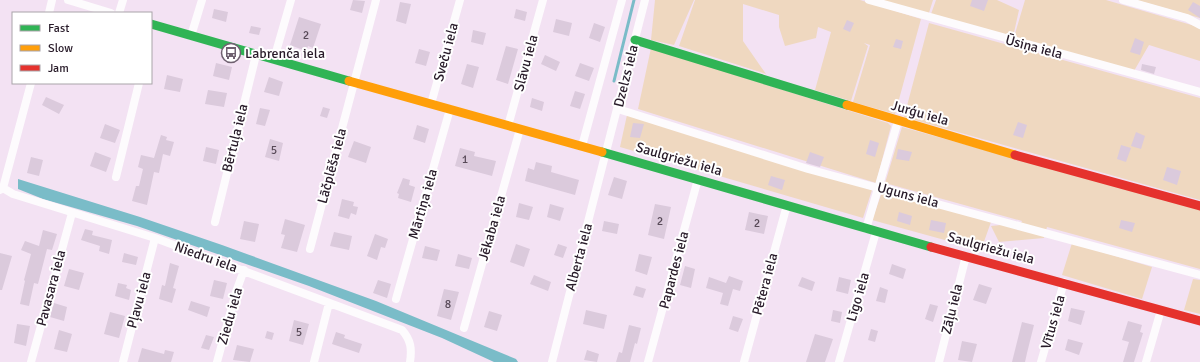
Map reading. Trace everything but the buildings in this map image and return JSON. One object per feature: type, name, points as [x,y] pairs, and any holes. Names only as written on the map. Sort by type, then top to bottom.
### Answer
[{"type":"street","points":[[49,12],[52,0]]},
{"type":"street","points":[[68,0],[108,12]]},
{"type":"street","points":[[120,12],[123,0]]},
{"type":"street","points":[[191,36],[202,0]]},
{"type":"street","points":[[274,59],[291,0]]},
{"type":"street","name":"Lāčplēša iela","points":[[310,249],[376,0]]},
{"type":"street","name":"Sveču iela","points":[[431,104],[460,0]]},
{"type":"street","name":"Slāvu iela","points":[[508,126],[543,0]]},
{"type":"street","points":[[582,146],[622,0]]},
{"type":"street","name":"Dzelzs iela","points":[[606,152],[645,0]]},
{"type":"street","name":"Ūsiņa iela","points":[[869,0],[1200,92]]},
{"type":"street","points":[[1123,0],[1187,18],[1200,25]]},
{"type":"street","name":"Saulgriežu iela","points":[[152,26],[698,178],[876,232],[1064,282],[1200,321]]},
{"type":"street","name":"Jurģu iela","points":[[634,40],[898,121],[1123,186],[1200,206]]},
{"type":"street","name":"Bērtuļa iela","points":[[215,222],[256,54]]},
{"type":"street","points":[[2,189],[31,84]]},
{"type":"street","points":[[116,178],[139,84]]},
{"type":"street","name":"Mārtiņa iela","points":[[396,299],[450,109]]},
{"type":"street","name":"Uguns iela","points":[[618,109],[808,169],[878,186],[1200,275]]},
{"type":"street","points":[[866,229],[898,121]]},
{"type":"street","name":"Jēkaba iela","points":[[464,328],[520,129]]},
{"type":"street","name":"Alberta iela","points":[[552,362],[606,152]]},
{"type":"street","name":"Papardes iela","points":[[648,362],[698,178]]},
{"type":"street","name":"Niedru iela","points":[[2,189],[12,194],[155,238],[402,330],[409,337],[412,350],[410,362]]},
{"type":"street","name":"Pētera iela","points":[[744,362],[787,206]]},
{"type":"street","name":"Pavasara iela","points":[[31,362],[72,213]]},
{"type":"street","name":"Līgo iela","points":[[840,362],[876,232]]},
{"type":"street","name":"Pļavu iela","points":[[123,362],[155,238]]},
{"type":"street","name":"Zāļu iela","points":[[939,362],[966,256]]},
{"type":"street","name":"Ziedu iela","points":[[217,362],[236,292],[244,270]]},
{"type":"street","name":"Vītus iela","points":[[1041,362],[1064,282]]},
{"type":"street","points":[[314,362],[329,302]]},
{"type":"street","points":[[1146,362],[1161,310]]},
{"type":"shaded area","points":[[655,0],[694,0],[674,45],[651,40]]},
{"type":"shaded area","points":[[695,0],[860,0],[921,19],[895,114],[853,102],[870,45],[864,43],[868,46],[851,101],[815,90],[831,32],[818,27],[816,38],[785,46],[779,27],[779,15],[743,4],[743,41],[766,74],[679,46]]},
{"type":"shaded area","points":[[880,0],[933,0],[928,16]]},
{"type":"shaded area","points":[[936,0],[997,0],[1019,10],[1013,37],[931,14]]},
{"type":"shaded area","points":[[1025,0],[1106,0],[1195,26],[1200,29],[1200,61],[1149,45],[1134,71],[1014,37]]},
{"type":"shaded area","points":[[1136,0],[1200,0],[1200,18]]},
{"type":"shaded area","points":[[929,23],[1200,98],[1200,200],[904,117]]},
{"type":"shaded area","points":[[651,48],[888,123],[891,126],[876,183],[638,109]]},
{"type":"shaded area","points":[[627,115],[872,190],[863,218],[620,147]]},
{"type":"shaded area","points":[[902,127],[1200,210],[1200,269],[1047,227],[1044,238],[999,242],[991,226],[1021,223],[1022,221],[885,183]]},
{"type":"shaded area","points":[[882,192],[991,222],[981,250],[872,220]]},
{"type":"shaded area","points":[[1072,243],[1152,267],[1142,299],[1062,275]]},
{"type":"shaded area","points":[[1193,279],[1200,280],[1200,314],[1184,310]]},
{"type":"water","points":[[18,179],[140,217],[376,301],[516,359],[518,362],[494,362],[442,338],[309,286],[137,226],[43,199],[18,189]]},
{"type":"waterway","points":[[614,81],[634,0]]},
{"type":"traffic: fast","points":[[152,24],[349,81]]},
{"type":"traffic: fast","points":[[635,40],[847,105]]},
{"type":"traffic: fast","points":[[602,152],[931,247]]},
{"type":"traffic: slow","points":[[349,81],[602,152]]},
{"type":"traffic: slow","points":[[847,105],[1015,155]]},
{"type":"traffic: jam","points":[[1015,155],[1200,206]]},
{"type":"traffic: jam","points":[[931,247],[1200,321]]},
{"type":"place","name":"Labrenča iela","points":[[231,53]]}]
